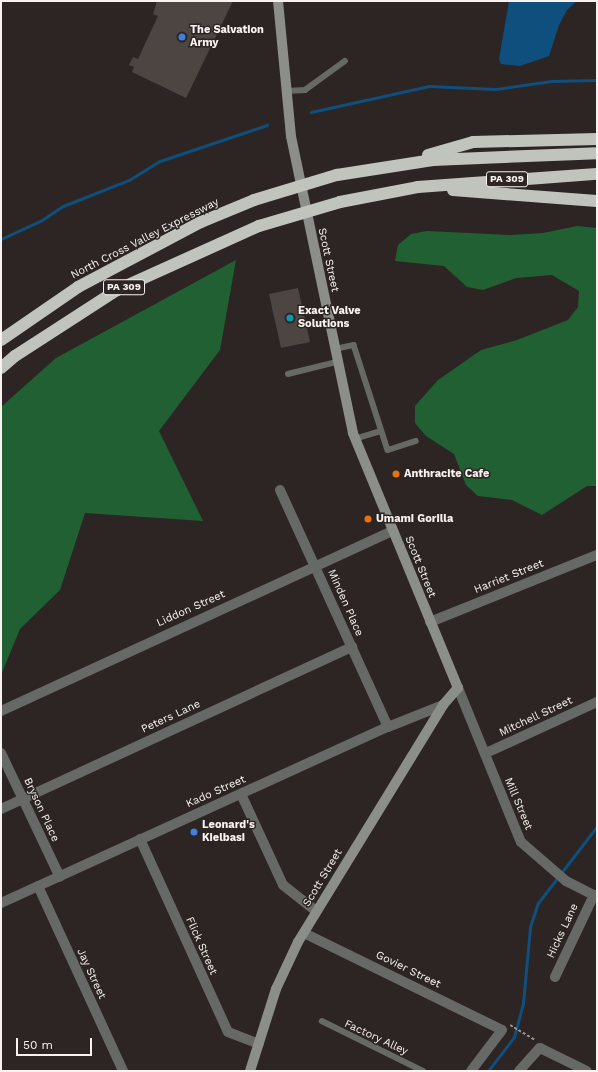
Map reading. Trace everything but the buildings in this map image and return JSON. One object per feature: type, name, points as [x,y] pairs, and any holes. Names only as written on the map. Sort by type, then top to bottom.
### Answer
[{"type":"highway","points":[[391,165],[473,142],[597,139]]},
{"type":"highway","name":"North Cross Valley Expressway","points":[[1,340],[78,288],[201,222],[254,200],[337,175],[391,165],[519,154],[597,153]]},
{"type":"highway","name":"PA 309","points":[[1,368],[15,356],[116,290],[259,226],[340,202],[418,187],[597,174]]},
{"type":"highway","points":[[418,187],[597,201]]},
{"type":"street","name":"Scott Street","points":[[250,1071],[276,989],[304,933],[316,911],[443,706],[458,688],[355,439],[337,362],[291,136],[278,1]]},
{"type":"street","name":"Minden Place","points":[[280,490],[388,726]]},
{"type":"street","name":"Liddon Street","points":[[1,711],[392,531]]},
{"type":"street","name":"Harriet Street","points":[[430,622],[597,555]]},
{"type":"street","name":"Peters Lane","points":[[1,809],[352,647]]},
{"type":"street","name":"Mill Street","points":[[458,688],[486,753],[521,842],[566,881],[595,896]]},
{"type":"street","name":"Mitchell Street","points":[[486,753],[597,702]]},
{"type":"street","name":"Kado Street","points":[[1,903],[388,726],[443,706]]},
{"type":"street","name":"Bryson Place","points":[[1,753],[60,877]]},
{"type":"street","points":[[242,794],[283,885],[316,911]]},
{"type":"street","name":"Flick Street","points":[[140,839],[228,1032],[259,1044]]},
{"type":"street","name":"Jay Street","points":[[38,886],[123,1071]]},
{"type":"street","name":"Hicks Lane","points":[[555,977],[595,896]]},
{"type":"street","name":"Govier Street","points":[[304,933],[502,1030]]},
{"type":"street","points":[[471,1071],[502,1030]]},
{"type":"street","points":[[519,1071],[540,1048],[587,1071]]},
{"type":"lane","points":[[286,91],[305,90],[345,61]]},
{"type":"lane","points":[[335,350],[354,345],[388,450],[416,441]]},
{"type":"lane","points":[[288,374],[337,362]]},
{"type":"lane","points":[[355,439],[381,431]]},
{"type":"lane","name":"Factory Alley","points":[[322,1021],[423,1071]]},
{"type":"path","points":[[502,1030],[507,1024],[533,1037],[540,1048]]},
{"type":"green space","points":[[577,226],[597,228],[597,486],[587,486],[542,515],[512,500],[478,496],[466,485],[454,454],[426,436],[415,423],[415,406],[438,380],[481,350],[517,340],[568,320],[578,307],[579,291],[552,275],[516,278],[483,290],[467,287],[444,266],[395,261],[398,245],[411,234],[427,231],[510,235],[543,233]]},
{"type":"green space","points":[[236,260],[220,350],[159,431],[203,521],[85,513],[60,590],[20,629],[1,675],[1,407],[56,358]]},
{"type":"water","points":[[509,1],[577,1],[567,10],[559,25],[549,56],[520,66],[501,64],[499,59]]},
{"type":"waterway","points":[[311,112],[429,86],[496,89],[551,81],[597,80]]},
{"type":"waterway","points":[[1,239],[42,220],[63,206],[129,180],[160,161],[267,125]]},
{"type":"waterway","points":[[488,1071],[514,1037],[523,1003],[530,927],[538,903],[597,826]]},
{"type":"place","name":"The Salvation Army","points":[[182,37]]},
{"type":"place","name":"Exact Valve Solutions","points":[[290,318]]},
{"type":"place","name":"Anthracite Cafe","points":[[396,474]]},
{"type":"place","name":"Umami Gorilla","points":[[368,519]]},
{"type":"place","name":"Leonard's Kielbasi","points":[[194,832]]}]
